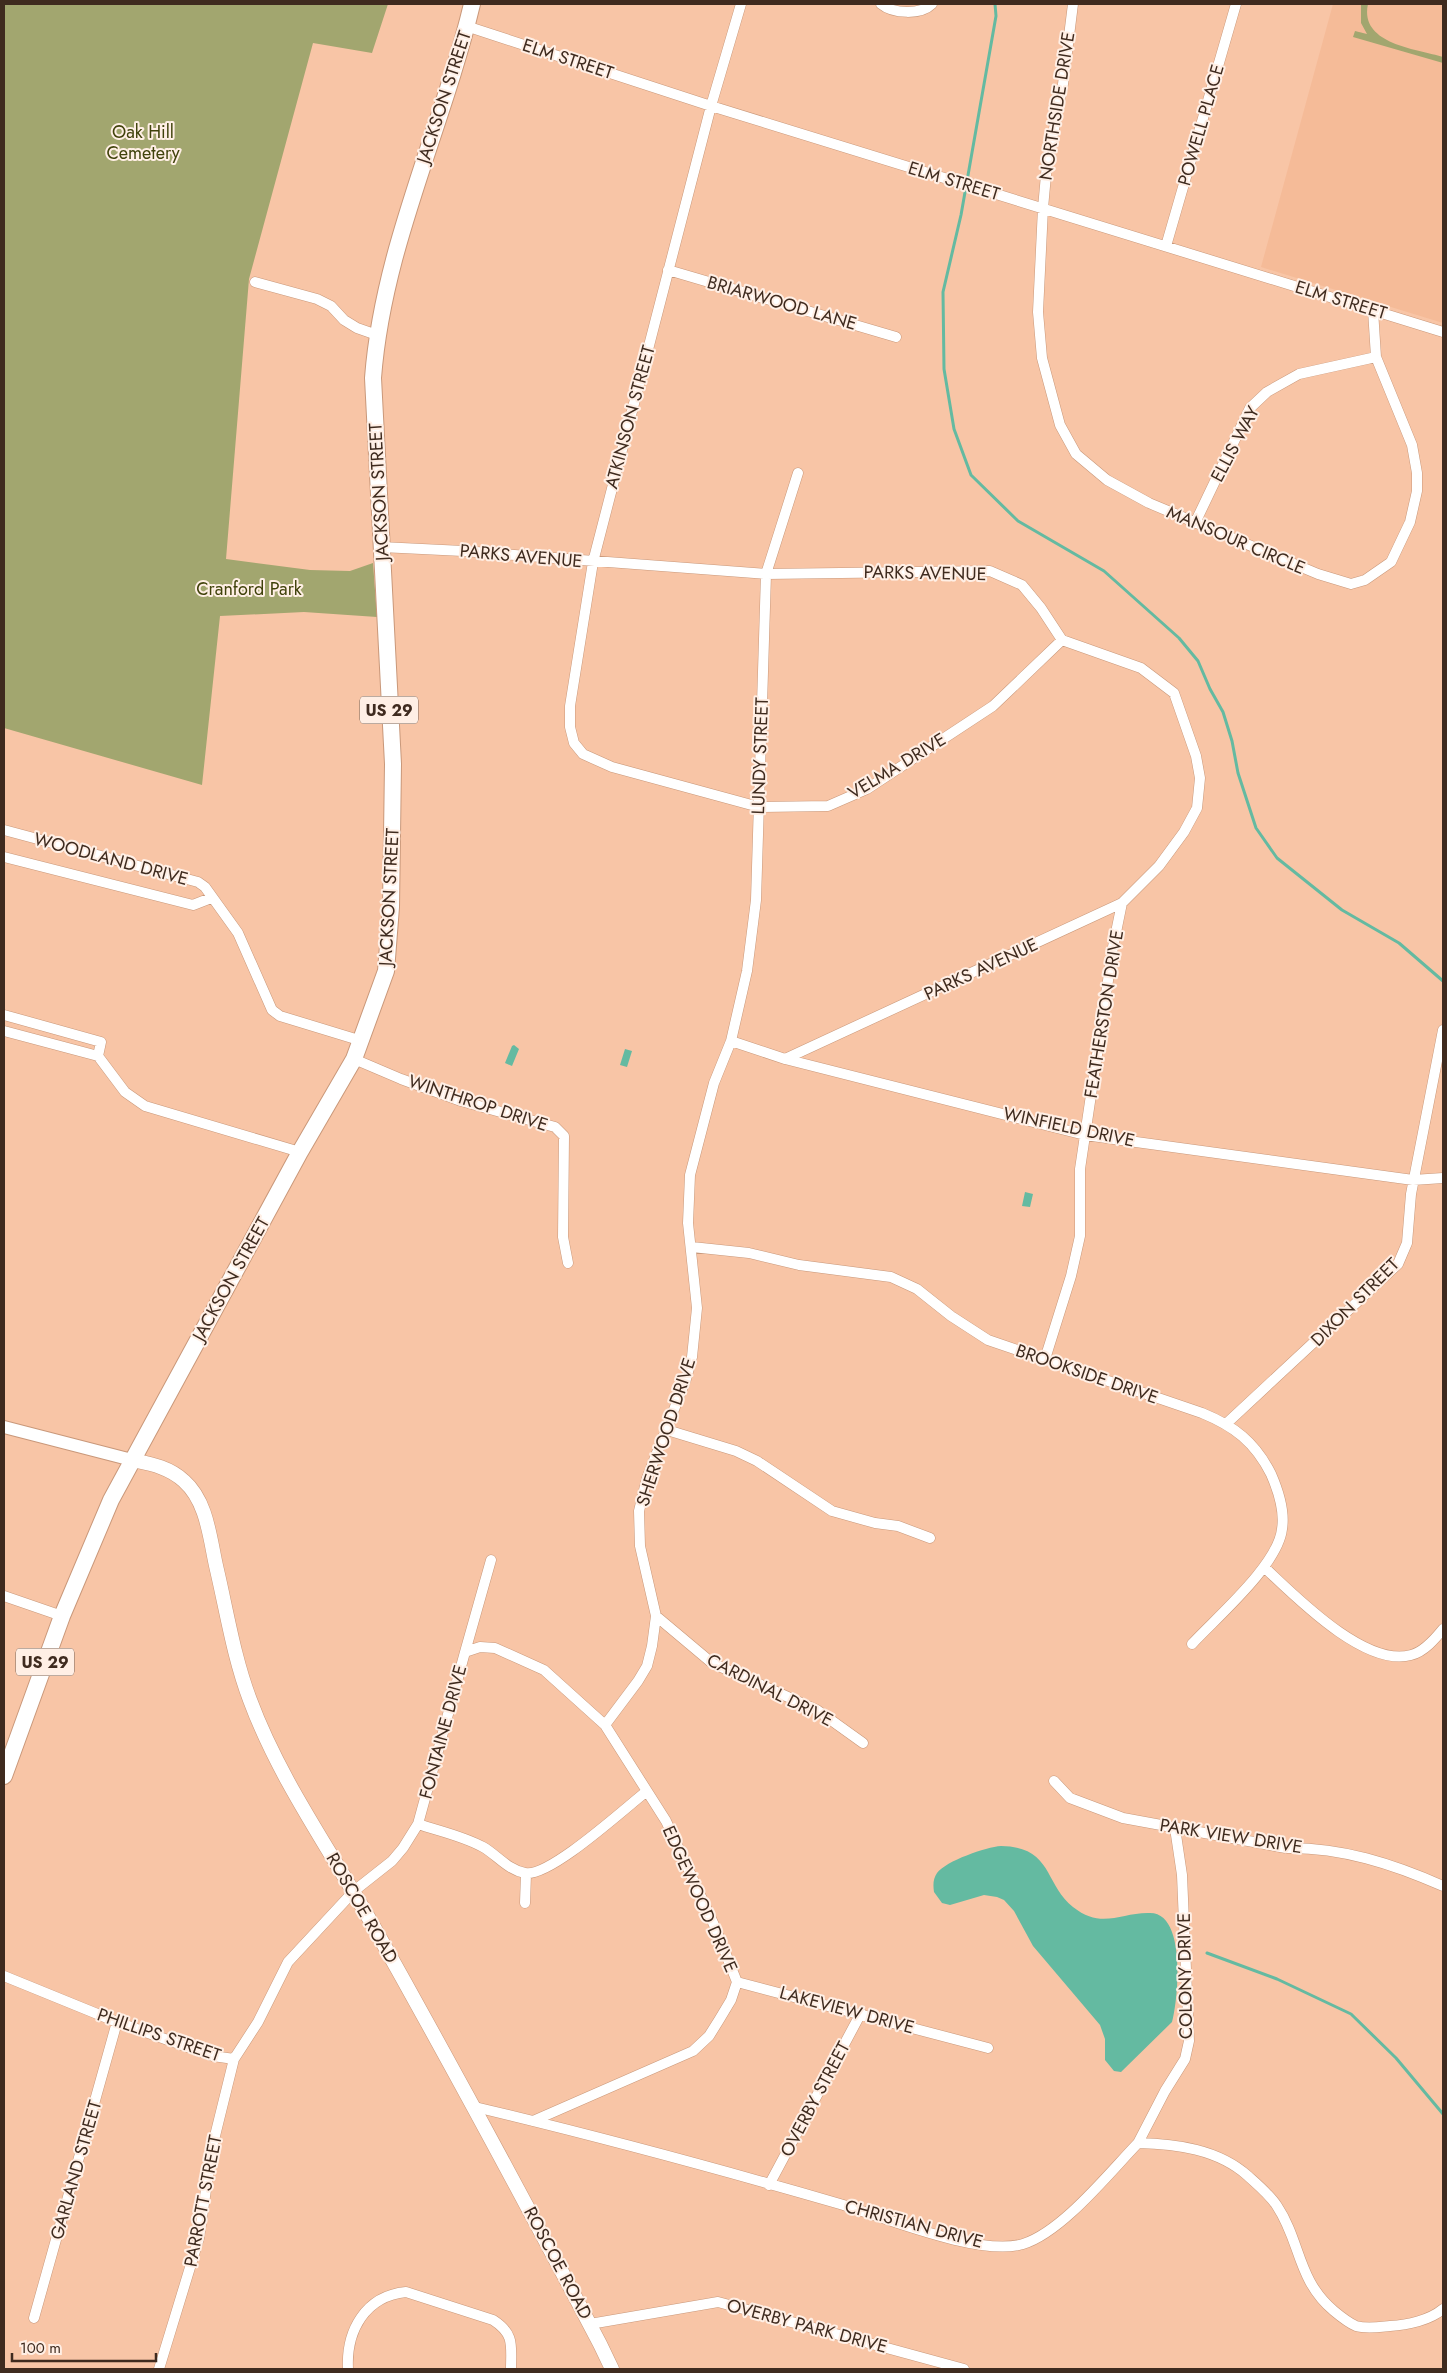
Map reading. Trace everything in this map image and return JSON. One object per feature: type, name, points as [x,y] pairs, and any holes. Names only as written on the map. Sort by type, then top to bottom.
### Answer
[{"type":"main road","name":"JACKSON STREET","points":[[4,1776],[62,1616],[99,1524],[300,1152],[354,1059],[386,971],[391,907],[393,764],[373,378],[377,334],[394,259],[472,4]]},
{"type":"main road","name":"ROSCOE ROAD","points":[[132,1460],[156,1465],[177,1475],[191,1488],[201,1504],[240,1669],[250,1701],[298,1801],[354,1891],[475,2107],[612,2369]]},
{"type":"street","name":"ATKINSON STREET","points":[[571,732],[570,706],[593,562],[711,106],[742,4]]},
{"type":"street","points":[[881,4],[886,8],[905,12],[928,9],[932,4]]},
{"type":"street","name":"NORTHSIDE DRIVE","points":[[1043,208],[1047,164],[1063,84],[1073,4]]},
{"type":"street","name":"POWELL PLACE","points":[[1166,246],[1236,4]]},
{"type":"street","name":"ELM STREET","points":[[466,26],[711,106],[1443,332]]},
{"type":"street","name":"MANSOUR CIRCLE","points":[[1043,208],[1038,312],[1042,358],[1060,425],[1076,454],[1107,480],[1149,504],[1318,574],[1351,584],[1365,580],[1391,562],[1410,522],[1415,506],[1417,473],[1412,444],[1376,357],[1373,310]]},
{"type":"street","name":"BRIARWOOD LANE","points":[[668,270],[896,337]]},
{"type":"street","points":[[255,282],[317,299],[331,306],[344,320],[357,328],[377,334]]},
{"type":"street","name":"ELLIS WAY","points":[[1195,523],[1250,408],[1267,392],[1300,374],[1376,357]]},
{"type":"street","name":"LUNDY STREET","points":[[731,1042],[747,971],[756,900],[766,574],[798,473]]},
{"type":"street","name":"PARKS AVENUE","points":[[381,547],[468,551],[766,574],[990,571],[1022,585],[1041,608],[1062,640],[1141,668],[1174,693],[1193,744],[1200,778],[1197,808],[1184,832],[1159,866],[1122,903],[785,1060]]},
{"type":"street","name":"VELMA DRIVE","points":[[571,732],[574,743],[583,754],[612,767],[759,807],[828,806],[867,789],[993,706],[1062,640]]},
{"type":"street","name":"WOODLAND DRIVE","points":[[4,830],[191,879],[205,887],[211,898],[238,933],[272,1010],[280,1016],[362,1041]]},
{"type":"street","name":"WOODLAND DRIVE","points":[[4,857],[193,905],[211,898]]},
{"type":"street","name":"FEATHERSTON DRIVE","points":[[1045,1359],[1071,1276],[1080,1236],[1080,1169],[1113,948],[1122,903]]},
{"type":"street","points":[[4,1015],[101,1042],[98,1056]]},
{"type":"street","name":"DIXON STREET","points":[[1227,1423],[1398,1264],[1407,1243],[1413,1180],[1443,1030]]},
{"type":"street","points":[[4,1031],[98,1056],[125,1092],[144,1106],[300,1152]]},
{"type":"street","name":"WINFIELD DRIVE","points":[[731,1042],[785,1060],[1085,1135],[1413,1180],[1443,1178]]},
{"type":"street","name":"SHERWOOD DRIVE","points":[[606,1725],[632,1691],[647,1666],[656,1616],[640,1546],[639,1511],[647,1478],[667,1430],[692,1357],[697,1308],[688,1223],[690,1175],[714,1083],[731,1042]]},
{"type":"street","name":"WINTHROP DRIVE","points":[[354,1059],[453,1098],[555,1127],[564,1136],[563,1202],[565,1218],[563,1237],[568,1264]]},
{"type":"street","name":"BROOKSIDE DRIVE","points":[[692,1247],[749,1253],[806,1266],[891,1277],[917,1289],[951,1316],[988,1340],[1227,1423],[1241,1433],[1263,1458],[1281,1504],[1282,1531],[1264,1567],[1192,1644]]},
{"type":"street","points":[[4,1426],[132,1460]]},
{"type":"street","points":[[667,1430],[736,1451],[757,1461],[832,1511],[875,1523],[898,1526],[930,1538]]},
{"type":"street","points":[[465,1652],[491,1560]]},
{"type":"street","points":[[1264,1567],[1303,1604],[1356,1644],[1382,1655],[1411,1656],[1430,1644],[1443,1629]]},
{"type":"street","points":[[4,1596],[62,1616]]},
{"type":"street","name":"CARDINAL DRIVE","points":[[656,1616],[712,1663],[817,1710],[863,1743]]},
{"type":"street","name":"FONTAINE DRIVE","points":[[354,1891],[392,1861],[403,1848],[418,1824],[465,1652],[480,1647],[495,1648],[544,1670],[606,1725]]},
{"type":"street","name":"EDGEWOOD DRIVE","points":[[533,2121],[693,2051],[709,2036],[731,2000],[737,1982],[715,1927],[666,1821],[606,1725]]},
{"type":"street","name":"PARK VIEW DRIVE","points":[[1054,1781],[1070,1798],[1123,1818],[1286,1848],[1305,1848],[1355,1854],[1412,1873],[1443,1886]]},
{"type":"street","points":[[418,1824],[482,1846],[506,1865],[526,1874],[547,1869],[647,1791]]},
{"type":"street","name":"COLONY DRIVE","points":[[1138,2143],[1185,2059],[1188,2041],[1182,1875],[1175,1828]]},
{"type":"street","points":[[525,1903],[526,1874]]},
{"type":"street","name":"PHILLIPS STREET","points":[[4,1976],[117,2022],[214,2056],[234,2059],[258,2022],[288,1962],[354,1891]]},
{"type":"street","name":"LAKEVIEW DRIVE","points":[[737,1982],[861,2013],[988,2048]]},
{"type":"street","name":"OVERBY STREET","points":[[770,2185],[861,2013]]},
{"type":"street","name":"GARLAND STREET","points":[[34,2318],[117,2022]]},
{"type":"street","name":"PARROTT STREET","points":[[159,2369],[199,2238],[212,2148],[234,2059]]},
{"type":"street","name":"CHRISTIAN DRIVE","points":[[475,2107],[770,2185],[948,2237],[980,2244],[1007,2246],[1034,2239],[1064,2218],[1138,2143]]},
{"type":"street","points":[[1138,2143],[1183,2146],[1212,2155],[1246,2174],[1277,2206],[1310,2285],[1327,2304],[1356,2326],[1399,2325],[1438,2314],[1443,2309]]},
{"type":"street","points":[[348,2369],[347,2356],[359,2316],[369,2306],[392,2293],[406,2292],[493,2320],[506,2329],[511,2342],[511,2369]]},
{"type":"street","name":"OVERBY PARK DRIVE","points":[[590,2324],[718,2302],[964,2369]]},
{"type":"shaded area","points":[[1333,4],[1443,4],[1443,323],[1261,267]]},
{"type":"green space","name":"Oak Hill Cemetery","points":[[4,4],[388,4],[372,53],[313,43],[249,279],[226,559],[310,570],[350,571],[373,563],[377,617],[304,612],[220,616],[202,785],[4,728]]},
{"type":"green space","points":[[1361,4],[1368,4],[1368,17],[1372,28],[1381,36],[1392,43],[1443,57],[1443,63],[1353,37],[1355,31],[1367,34],[1361,23]]},
{"type":"water","points":[[514,1045],[519,1049],[512,1066],[505,1063]]},
{"type":"water","points":[[625,1049],[632,1051],[627,1067],[620,1065]]},
{"type":"water","points":[[1025,1192],[1033,1194],[1030,1207],[1022,1206]]},
{"type":"water","points":[[1001,1846],[1018,1848],[1030,1853],[1039,1860],[1064,1898],[1083,1914],[1102,1919],[1150,1913],[1162,1917],[1170,1927],[1175,1942],[1177,1959],[1176,1996],[1172,2022],[1121,2072],[1114,2071],[1105,2060],[1105,2039],[1100,2025],[1033,1946],[1014,1911],[1004,1900],[984,1895],[950,1905],[942,1903],[934,1892],[933,1884],[935,1878],[942,1868],[967,1855]]},
{"type":"waterway","points":[[995,4],[996,16],[961,215],[943,292],[944,369],[954,429],[971,475],[1018,521],[1104,571],[1179,638],[1198,661],[1210,689],[1223,712],[1232,741],[1238,773],[1256,828],[1277,858],[1342,910],[1399,943],[1443,981]]},
{"type":"waterway","points":[[1207,1953],[1277,1979],[1351,2014],[1396,2058],[1443,2114]]},
{"type":"park label","name":"Cranford Park","points":[[249,589]]}]
